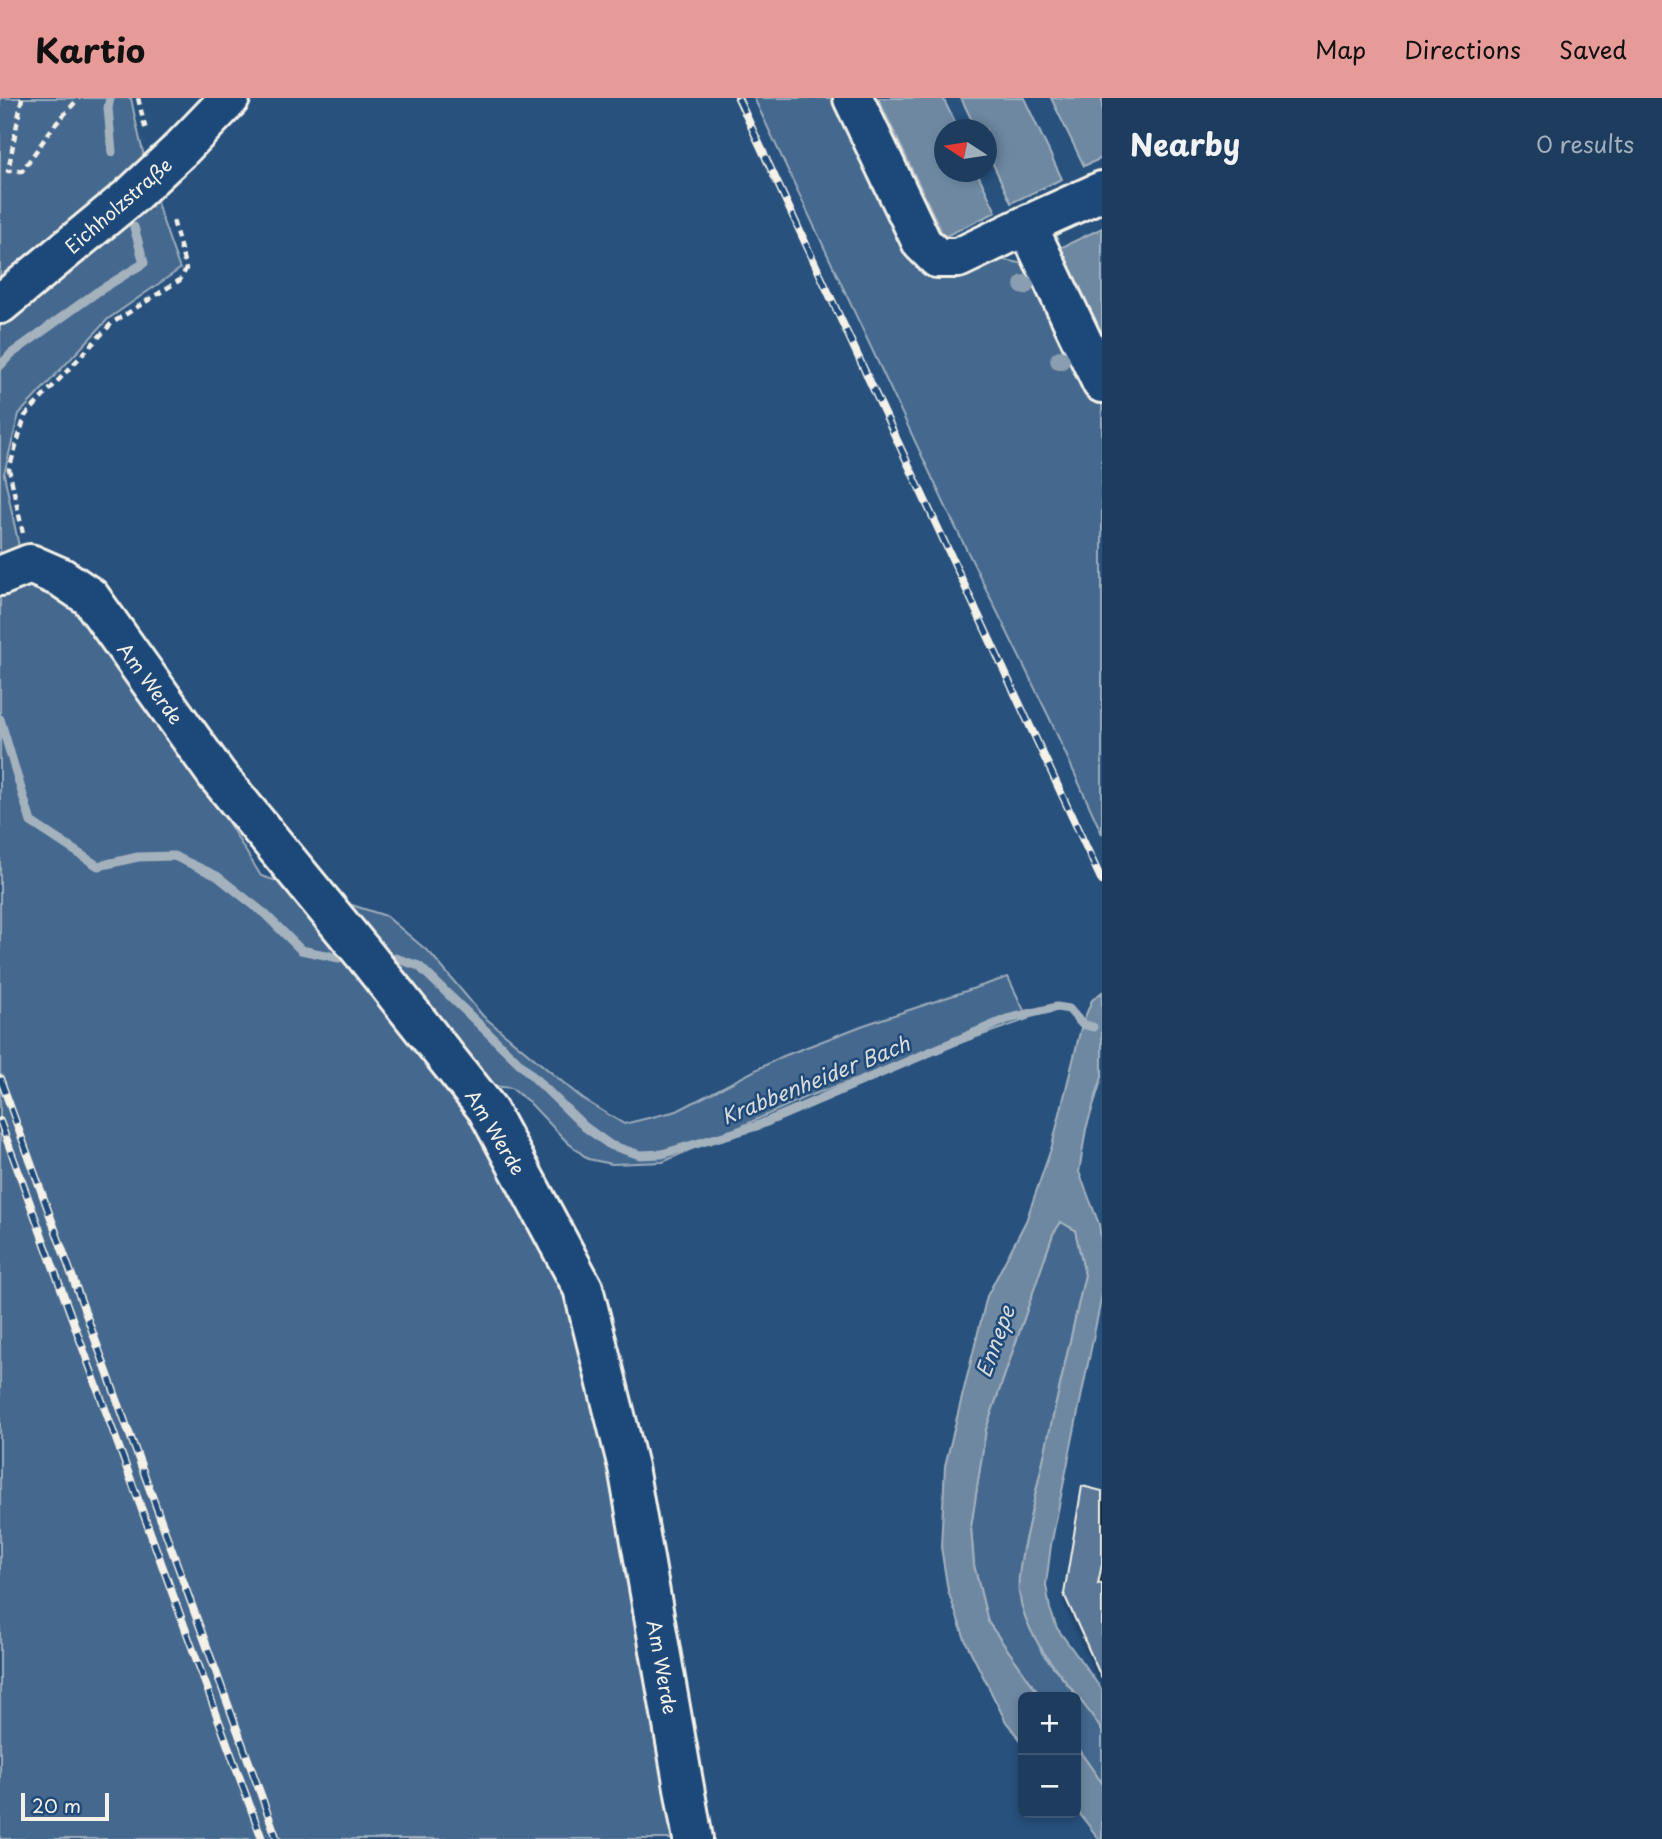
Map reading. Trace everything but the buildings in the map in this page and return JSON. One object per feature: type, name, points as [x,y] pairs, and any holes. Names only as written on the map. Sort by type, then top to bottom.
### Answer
[{"type":"street","name":"Eichholzstraße","points":[[0,304],[132,195],[230,98]]},
{"type":"street","points":[[853,98],[922,243],[937,258],[958,258],[1102,191]]},
{"type":"street","points":[[1027,225],[1102,383]]},
{"type":"street","name":"Am Werde","points":[[15,570],[62,578],[90,597],[217,775],[487,1109],[583,1288],[628,1467],[693,1839]]},
{"type":"path","points":[[22,98],[8,171],[22,171],[53,127],[79,98]]},
{"type":"path","points":[[138,98],[146,131]]},
{"type":"path","points":[[15,570],[9,469],[25,416],[112,323],[180,279],[186,269],[172,216]]},
{"type":"shaded area","points":[[0,98],[131,98],[152,185],[180,269],[108,319],[19,414],[4,474],[22,561],[44,574],[133,668],[261,876],[386,916],[431,954],[483,1016],[583,1099],[624,1124],[677,1111],[781,1057],[864,1025],[1008,977],[1028,1019],[806,1097],[663,1162],[612,1164],[588,1159],[511,1088],[474,1084],[579,1291],[684,1839],[0,1839]]},
{"type":"shaded area","points":[[754,98],[846,98],[926,268],[999,259],[1030,265],[1102,400],[1102,834],[1049,717],[952,520]]},
{"type":"shaded area","points":[[1061,1222],[1075,1230],[1085,1275],[1023,1549],[1019,1591],[1042,1653],[1074,1692],[1037,1692],[988,1622],[974,1565],[971,1527],[986,1429],[1053,1234]]},
{"type":"shaded area","points":[[1081,1701],[1102,1731],[1102,1783],[1081,1753]]},
{"type":"water","points":[[878,98],[943,98],[953,119],[934,119],[934,182],[982,182],[996,212],[944,237]]},
{"type":"water","points":[[961,98],[1024,98],[1062,179],[1011,203],[997,173],[997,119],[971,119]]},
{"type":"water","points":[[1051,98],[1102,98],[1102,158],[1084,166]]},
{"type":"water","points":[[1102,228],[1102,335],[1060,248]]},
{"type":"water","name":"Ennepe","points":[[1102,992],[1102,1077],[1086,1129],[1079,1172],[1099,1224],[1102,1295],[1051,1545],[1046,1585],[1057,1628],[1102,1690],[1102,1731],[1081,1701],[1081,1692],[1074,1692],[1042,1649],[1024,1613],[1019,1593],[1023,1549],[1085,1275],[1075,1230],[1061,1222],[1053,1234],[986,1429],[971,1527],[974,1565],[988,1622],[1037,1692],[1018,1692],[1018,1737],[1006,1722],[966,1642],[948,1591],[941,1547],[945,1466],[987,1296],[1026,1221],[1052,1146],[1082,1024],[1092,1000]]},
{"type":"water","points":[[1081,1753],[1102,1783],[1102,1839],[1099,1839],[1081,1816]]},
{"type":"waterway","points":[[110,98],[108,108],[112,152]]},
{"type":"waterway","points":[[0,366],[11,354],[97,292],[144,263],[134,227]]},
{"type":"waterway","name":"Krabbenheider Bach","points":[[0,719],[31,822],[98,866],[138,857],[174,856],[217,876],[265,914],[301,950],[339,958]]},
{"type":"waterway","name":"Krabbenheider Bach","points":[[395,958],[419,966],[585,1127],[610,1145],[640,1155],[662,1154],[757,1126],[1007,1019],[1057,1007],[1069,1009],[1082,1024],[1093,1027]]},
{"type":"railway","points":[[738,98],[1102,881]]},
{"type":"railway","points":[[0,1078],[277,1839]]},
{"type":"railway","points":[[0,1121],[262,1839]]}]
